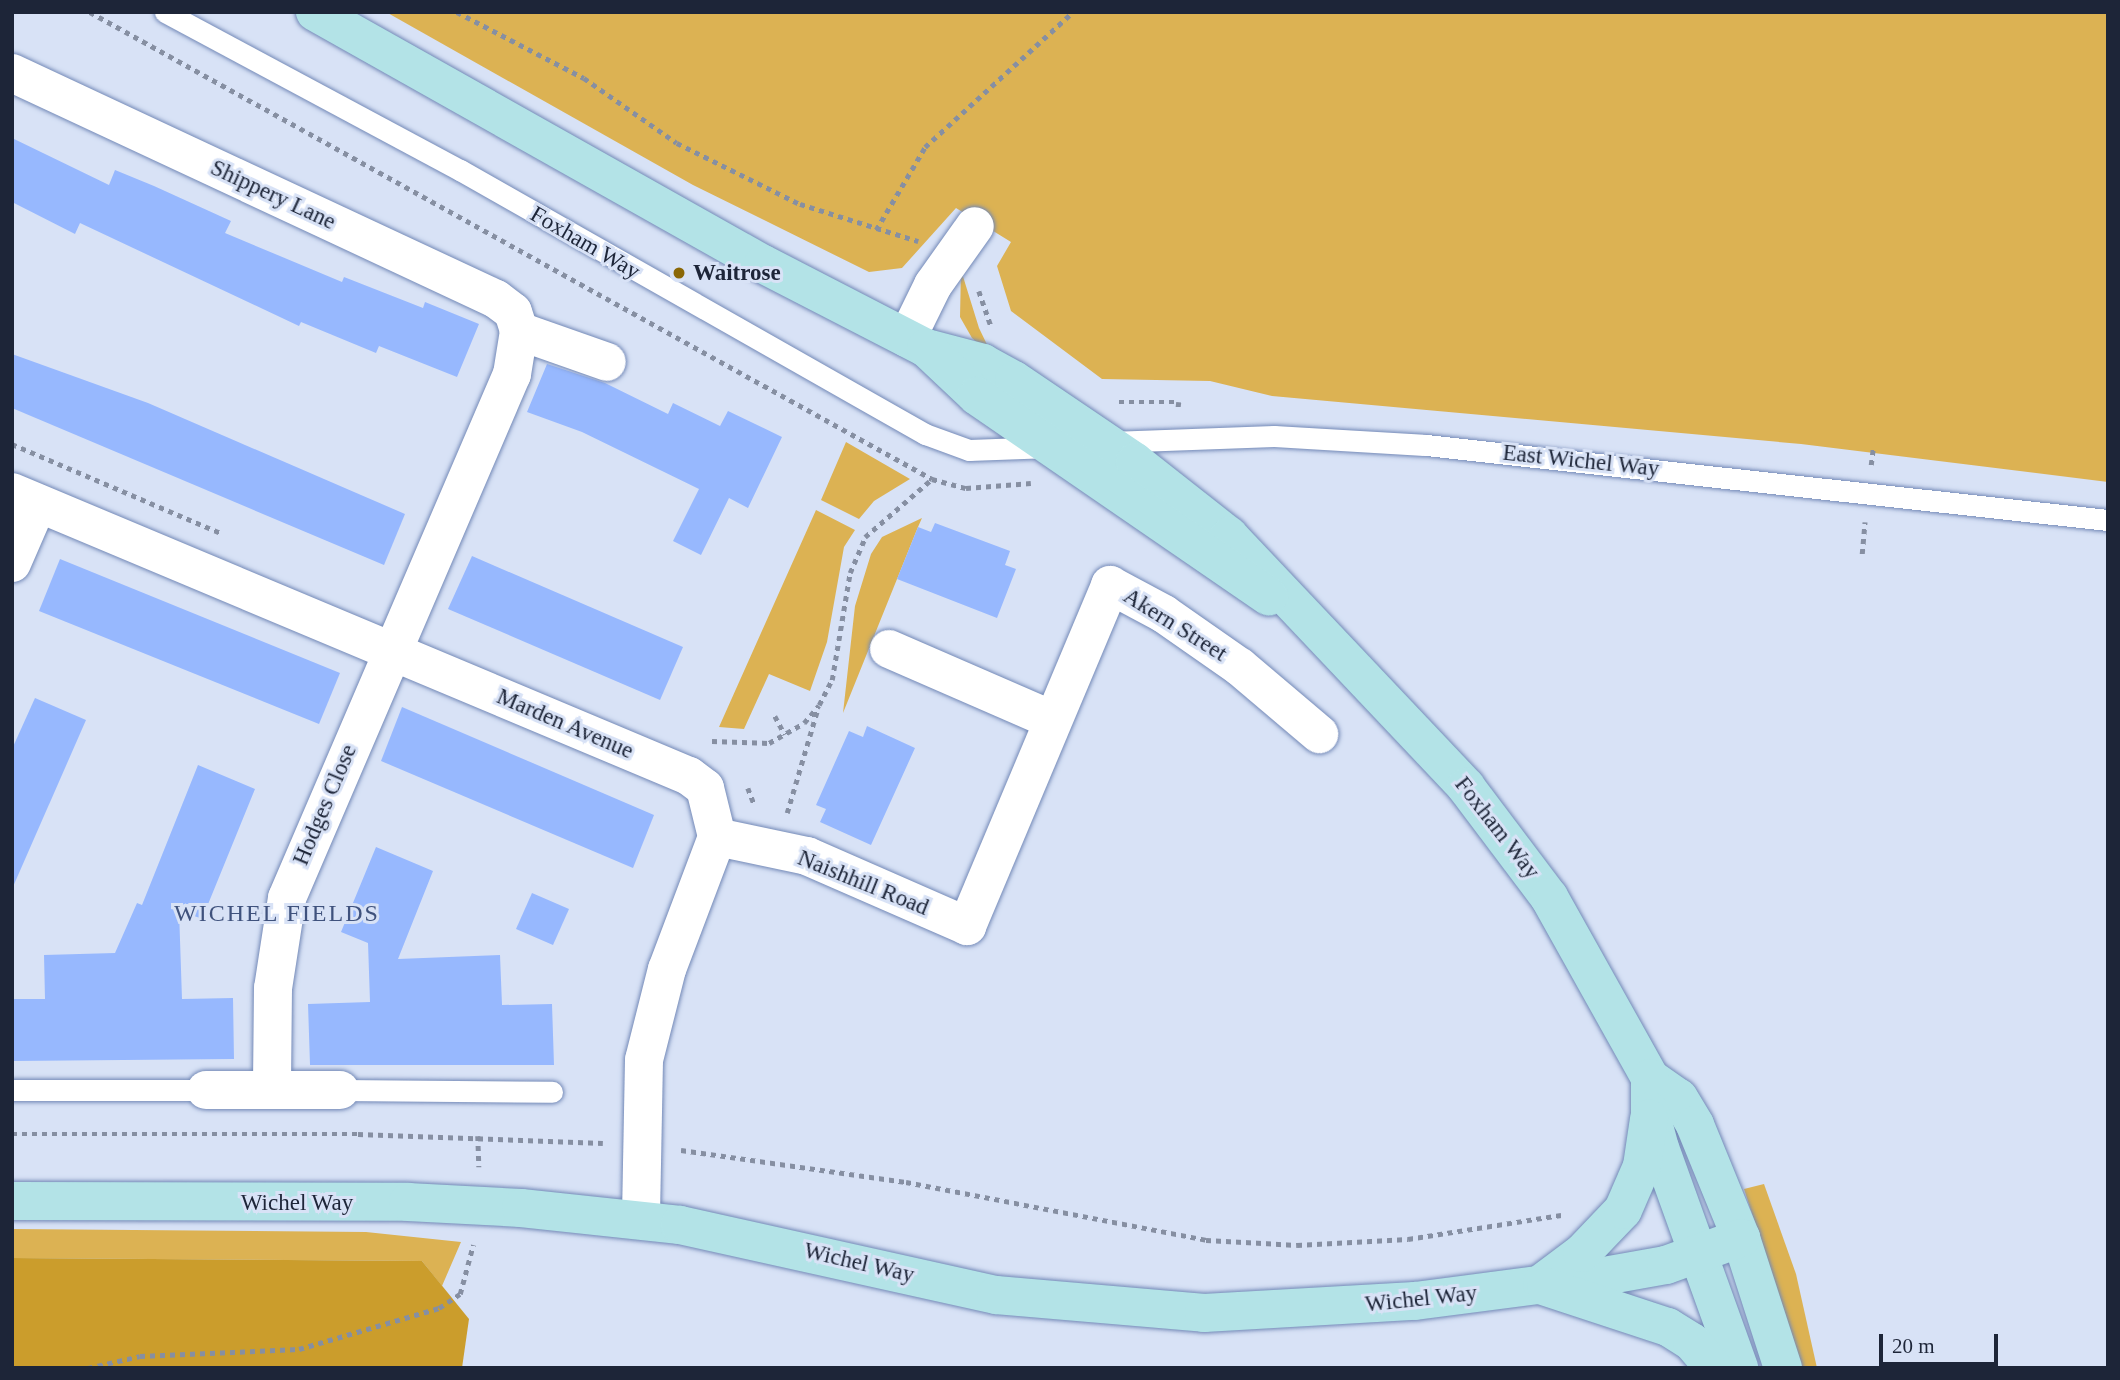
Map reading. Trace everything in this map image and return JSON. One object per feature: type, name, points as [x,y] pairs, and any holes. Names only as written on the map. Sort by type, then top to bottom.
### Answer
[{"type":"main road","name":"Foxham Way","points":[[315,12],[625,188],[917,343],[983,363],[1106,442],[1229,536],[1450,769],[1532,872],[1584,955],[1650,1094],[1739,1368]]},
{"type":"main road","name":"Foxham Way","points":[[917,343],[1049,464],[1234,577],[1299,611]]},
{"type":"main road","name":"Foxham Way","points":[[1650,1094],[1679,1098],[1695,1125],[1741,1238],[1783,1368]]},
{"type":"main road","points":[[1540,1285],[1582,1253],[1630,1200],[1642,1166],[1650,1094]]},
{"type":"main road","name":"Wichel Way","points":[[12,1201],[481,1206],[641,1220],[763,1240],[996,1295],[1124,1310],[1322,1309],[1540,1285],[1656,1267],[1741,1238]]},
{"type":"main road","points":[[1540,1285],[1668,1327],[1692,1342],[1714,1368]]},
{"type":"street","name":"Shippery Lane","points":[[12,73],[496,299],[513,312],[519,331]]},
{"type":"street","points":[[917,343],[965,238]]},
{"type":"street","points":[[392,651],[512,374],[519,331],[607,362]]},
{"type":"street","points":[[12,563],[25,498]]},
{"type":"street","name":"Marden Avenue","points":[[25,498],[689,776],[705,788],[717,837]]},
{"type":"street","name":"Akern Street","points":[[967,926],[1050,719],[1110,585],[1164,614],[1240,667],[1319,734]]},
{"type":"street","points":[[889,649],[1050,719]]},
{"type":"street","name":"Hodges Close","points":[[272,1090],[273,988],[287,898],[392,651]]},
{"type":"street","points":[[641,1220],[645,1146],[644,1060],[667,969],[717,837]]},
{"type":"street","name":"Naishhill Road","points":[[717,837],[807,856],[967,926]]},
{"type":"street","points":[[206,1090],[340,1090]]},
{"type":"lane","name":"Foxham Way","points":[[165,12],[460,170],[925,434],[969,450],[1049,464]]},
{"type":"lane","name":"East Wichel Way","points":[[1049,464],[1106,442],[1237,436],[1365,440],[2108,520]]},
{"type":"lane","points":[[12,1090],[206,1090]]},
{"type":"lane","points":[[340,1090],[552,1092]]},
{"type":"path","points":[[90,12],[932,479],[966,488],[1049,464]]},
{"type":"path","points":[[457,12],[584,78],[677,143],[800,204],[876,230],[965,238]]},
{"type":"path","points":[[876,230],[925,147],[1073,12]]},
{"type":"path","points":[[12,444],[229,537]]},
{"type":"path","points":[[783,825],[819,705],[832,680],[850,573],[865,537],[932,479]]},
{"type":"path","points":[[698,737],[723,745],[769,743],[785,735],[819,705]]},
{"type":"path","points":[[775,716],[785,735]]},
{"type":"path","points":[[723,745],[729,755]]},
{"type":"path","points":[[741,775],[756,809]]},
{"type":"path","points":[[12,1134],[358,1133],[645,1146],[906,1182],[1206,1240],[1297,1245],[1408,1239],[1568,1213]]},
{"type":"path","points":[[88,1368],[140,1356],[299,1349],[439,1308],[460,1294],[465,1283],[481,1206]]},
{"type":"shaded area","points":[[386,12],[2108,12],[2108,482],[1801,444],[1272,396],[1210,381],[1102,379],[1011,311],[997,266],[1011,242],[956,208],[902,268],[869,272],[693,185]]},
{"type":"shaded area","points":[[961,270],[979,328],[993,357],[972,338],[960,317]]},
{"type":"shaded area","points":[[846,442],[910,479],[874,501],[859,519],[821,500]]},
{"type":"shaded area","points":[[816,510],[855,530],[844,547],[827,642],[810,691],[769,674],[744,729],[719,727]]},
{"type":"shaded area","points":[[922,518],[843,713],[855,606],[871,554],[882,537]]},
{"type":"shaded area","points":[[1764,1184],[1796,1274],[1817,1368],[1802,1368],[1744,1189]]},
{"type":"shaded area","points":[[12,1229],[366,1232],[461,1242],[442,1286],[422,1261],[12,1258]]},
{"type":"shaded area","points":[[12,1258],[422,1261],[469,1319],[462,1368],[12,1368]]},
{"type":"building","points":[[12,138],[109,185],[115,170],[154,186],[231,221],[225,233],[342,282],[344,277],[423,308],[425,302],[479,324],[457,377],[379,346],[376,353],[301,322],[299,326],[80,223],[75,234],[12,202]]},
{"type":"building","points":[[12,354],[148,403],[405,514],[384,565],[12,408]]},
{"type":"building","points":[[547,364],[605,383],[668,414],[673,403],[720,426],[728,411],[782,437],[748,508],[729,498],[701,555],[673,541],[699,489],[582,432],[527,412]]},
{"type":"building","points":[[935,523],[1010,551],[1005,565],[1016,569],[997,618],[897,579],[918,527],[931,532]]},
{"type":"building","points":[[472,556],[683,647],[660,700],[448,609]]},
{"type":"building","points":[[60,559],[340,673],[319,724],[39,611]]},
{"type":"building","points":[[35,698],[86,720],[12,889],[12,749]]},
{"type":"building","points":[[402,707],[654,815],[633,868],[381,761]]},
{"type":"building","points":[[867,726],[915,748],[871,845],[820,822],[826,809],[816,805],[849,731],[863,737]]},
{"type":"building","points":[[198,765],[255,789],[202,919],[179,910],[182,999],[233,998],[234,1059],[12,1061],[12,999],[45,999],[44,955],[115,953],[137,903],[142,905]]},
{"type":"building","points":[[376,847],[433,871],[398,959],[500,955],[502,1005],[552,1004],[554,1065],[310,1065],[308,1004],[370,1002],[368,943],[341,932]]},
{"type":"building","points":[[532,893],[569,909],[553,945],[516,929]]},
{"type":"place","name":"Waitrose","points":[[679,273]]},
{"type":"district","name":"WICHEL FIELDS","points":[[277,914]]}]
